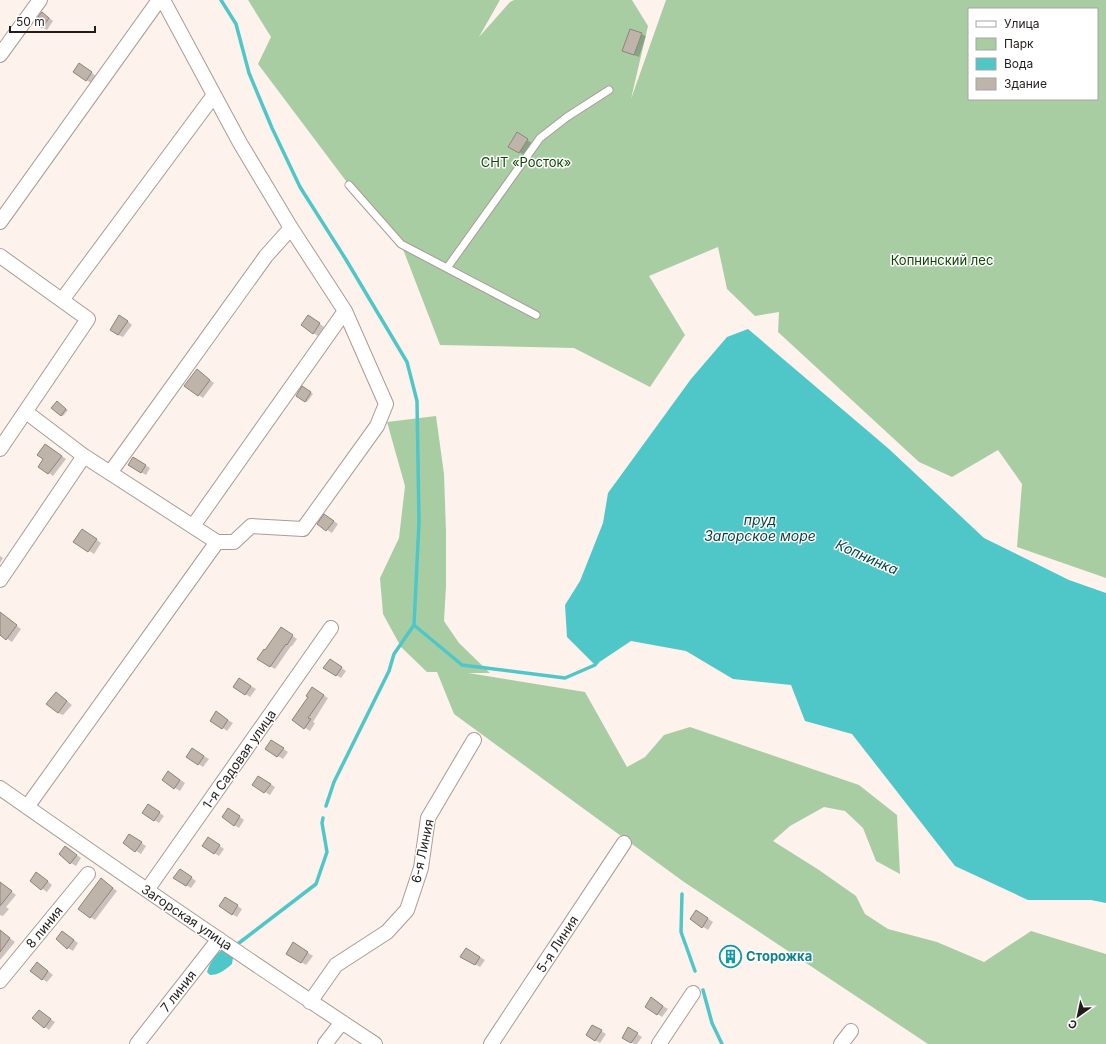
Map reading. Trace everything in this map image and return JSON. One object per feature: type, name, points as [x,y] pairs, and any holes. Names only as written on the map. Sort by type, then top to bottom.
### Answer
[{"type":"street","points":[[0,56],[40,0]]},
{"type":"street","points":[[0,222],[159,0]]},
{"type":"street","points":[[26,412],[110,474],[217,542],[234,542],[251,526],[303,529],[377,426],[386,404],[345,311],[291,228],[240,144],[163,0]]},
{"type":"street","points":[[62,300],[214,95]]},
{"type":"street","points":[[110,474],[266,256],[291,228]]},
{"type":"street","points":[[0,256],[88,319],[0,449]]},
{"type":"street","points":[[193,526],[345,311]]},
{"type":"street","points":[[0,580],[84,456]]},
{"type":"street","points":[[27,807],[217,542]]},
{"type":"street","name":"1-я Садовая улица","points":[[147,890],[331,628]]},
{"type":"street","name":"6-я Линия","points":[[310,1002],[336,965],[387,932],[407,910],[421,868],[428,818],[474,740]]},
{"type":"street","name":"Загорская улица","points":[[0,788],[310,1002],[375,1044]]},
{"type":"street","name":"5-я Линия","points":[[491,1044],[624,844]]},
{"type":"street","name":"8 линия","points":[[0,981],[88,874]]},
{"type":"street","name":"7 линия","points":[[137,1044],[219,939]]},
{"type":"street","points":[[659,1044],[694,993]]},
{"type":"street","points":[[325,1044],[342,1022]]},
{"type":"street","points":[[841,1044],[851,1031]]},
{"type":"lane","points":[[447,268],[540,138],[567,117],[609,90]]},
{"type":"lane","points":[[349,185],[401,244],[536,314]]},
{"type":"green space","name":"Копнинский лес","points":[[248,0],[500,0],[479,37],[510,2],[514,0],[632,0],[648,26],[631,99],[666,0],[1106,0],[1106,578],[1017,547],[1022,484],[998,450],[952,477],[919,462],[778,332],[779,312],[755,316],[727,289],[718,247],[649,276],[685,335],[650,387],[574,348],[440,345],[401,244],[349,185],[258,64],[271,37]]},
{"type":"green space","points":[[436,416],[444,474],[446,586],[444,621],[459,643],[490,673],[468,673],[585,692],[627,767],[645,757],[664,735],[690,727],[859,785],[897,815],[900,874],[876,861],[863,828],[845,811],[824,807],[790,826],[773,841],[819,870],[856,896],[865,914],[888,929],[937,942],[984,962],[1031,931],[1106,954],[1106,1044],[928,1044],[684,882],[454,714],[437,672],[427,672],[401,647],[383,614],[380,578],[399,538],[405,486],[387,422]]},
{"type":"water","name":"пруд Загорское море","points":[[748,329],[889,449],[984,538],[1069,580],[1106,593],[1106,903],[1091,900],[1028,900],[955,866],[852,734],[805,721],[791,685],[733,679],[686,651],[631,641],[595,665],[567,637],[565,605],[580,581],[603,523],[608,493],[691,379],[727,337]]},
{"type":"water","points":[[223,949],[233,958],[232,964],[219,973],[210,975],[207,972],[211,962]]},
{"type":"building","points":[[42,12],[49,18],[42,28],[34,22]]},
{"type":"building","points":[[630,29],[642,33],[634,55],[622,51]]},
{"type":"building","points":[[79,63],[92,72],[86,81],[73,72]]},
{"type":"building","points":[[517,132],[528,139],[519,153],[508,147]]},
{"type":"building","points":[[119,315],[128,321],[118,335],[110,330]]},
{"type":"building","points":[[308,315],[320,323],[313,334],[301,325]]},
{"type":"building","points":[[197,369],[210,380],[198,396],[184,386]]},
{"type":"building","points":[[302,386],[311,392],[305,402],[296,396]]},
{"type":"building","points":[[57,401],[66,409],[61,416],[51,408]]},
{"type":"building","points":[[45,444],[62,456],[48,474],[38,467],[43,459],[37,455]]},
{"type":"building","points":[[133,457],[146,465],[141,473],[128,465]]},
{"type":"building","points":[[324,514],[334,521],[326,531],[317,524]]},
{"type":"building","points":[[82,529],[97,539],[88,552],[73,542]]},
{"type":"building","points":[[0,612],[17,625],[6,640],[0,635]]},
{"type":"building","points":[[281,627],[293,635],[270,667],[257,659]]},
{"type":"building","points":[[330,659],[342,667],[336,676],[323,668]]},
{"type":"building","points":[[239,678],[251,686],[245,695],[233,687]]},
{"type":"building","points":[[312,687],[324,695],[308,718],[311,719],[304,729],[292,720],[308,697],[306,696]]},
{"type":"building","points":[[56,692],[67,701],[58,713],[46,704]]},
{"type":"building","points":[[216,711],[228,720],[222,729],[210,721]]},
{"type":"building","points":[[271,740],[284,748],[277,757],[265,749]]},
{"type":"building","points":[[192,748],[204,756],[198,765],[186,757]]},
{"type":"building","points":[[168,771],[180,780],[174,789],[162,780]]},
{"type":"building","points":[[258,776],[271,784],[264,793],[252,785]]},
{"type":"building","points":[[148,804],[160,812],[154,821],[142,813]]},
{"type":"building","points":[[228,808],[240,816],[234,826],[222,817]]},
{"type":"building","points":[[129,834],[142,842],[135,852],[123,843]]},
{"type":"building","points":[[208,837],[220,845],[214,854],[202,846]]},
{"type":"building","points":[[65,846],[77,855],[70,864],[59,854]]},
{"type":"building","points":[[180,869],[192,877],[186,886],[173,878]]},
{"type":"building","points":[[36,872],[48,881],[41,890],[30,881]]},
{"type":"building","points":[[101,878],[113,888],[90,918],[78,909]]},
{"type":"building","points":[[0,882],[12,891],[0,906]]},
{"type":"building","points":[[225,897],[238,905],[232,915],[219,906]]},
{"type":"building","points":[[696,910],[708,918],[702,928],[690,919]]},
{"type":"building","points":[[0,930],[10,938],[0,952]]},
{"type":"building","points":[[62,931],[74,940],[67,949],[56,939]]},
{"type":"building","points":[[293,942],[308,952],[301,963],[286,954]]},
{"type":"building","points":[[466,948],[480,957],[475,965],[460,957]]},
{"type":"building","points":[[37,962],[48,971],[42,980],[30,971]]},
{"type":"building","points":[[651,997],[663,1006],[657,1015],[645,1007]]},
{"type":"building","points":[[39,1010],[51,1019],[44,1028],[32,1018]]},
{"type":"building","points":[[592,1025],[602,1030],[595,1041],[586,1035]]},
{"type":"building","points":[[628,1027],[638,1033],[631,1043],[622,1038]]},
{"type":"waterway","points":[[221,0],[236,24],[249,73],[272,128],[300,187],[345,258],[407,362],[417,401],[419,522],[414,625],[462,665],[565,678],[595,665],[597,662]]},
{"type":"waterway","points":[[326,806],[334,782],[389,671],[394,654],[414,625]]},
{"type":"waterway","points":[[235,946],[316,884],[327,852],[322,823],[323,818]]},
{"type":"waterway","points":[[682,894],[681,932],[695,971]]},
{"type":"waterway","points":[[703,990],[712,1023],[722,1044]]},
{"type":"place","name":"Сторожка","points":[[731,956]]},
{"type":"park label","name":"СНТ «Росток»","points":[[526,162]]},
{"type":"water label","name":"Копнинка","points":[[867,557]]}]
